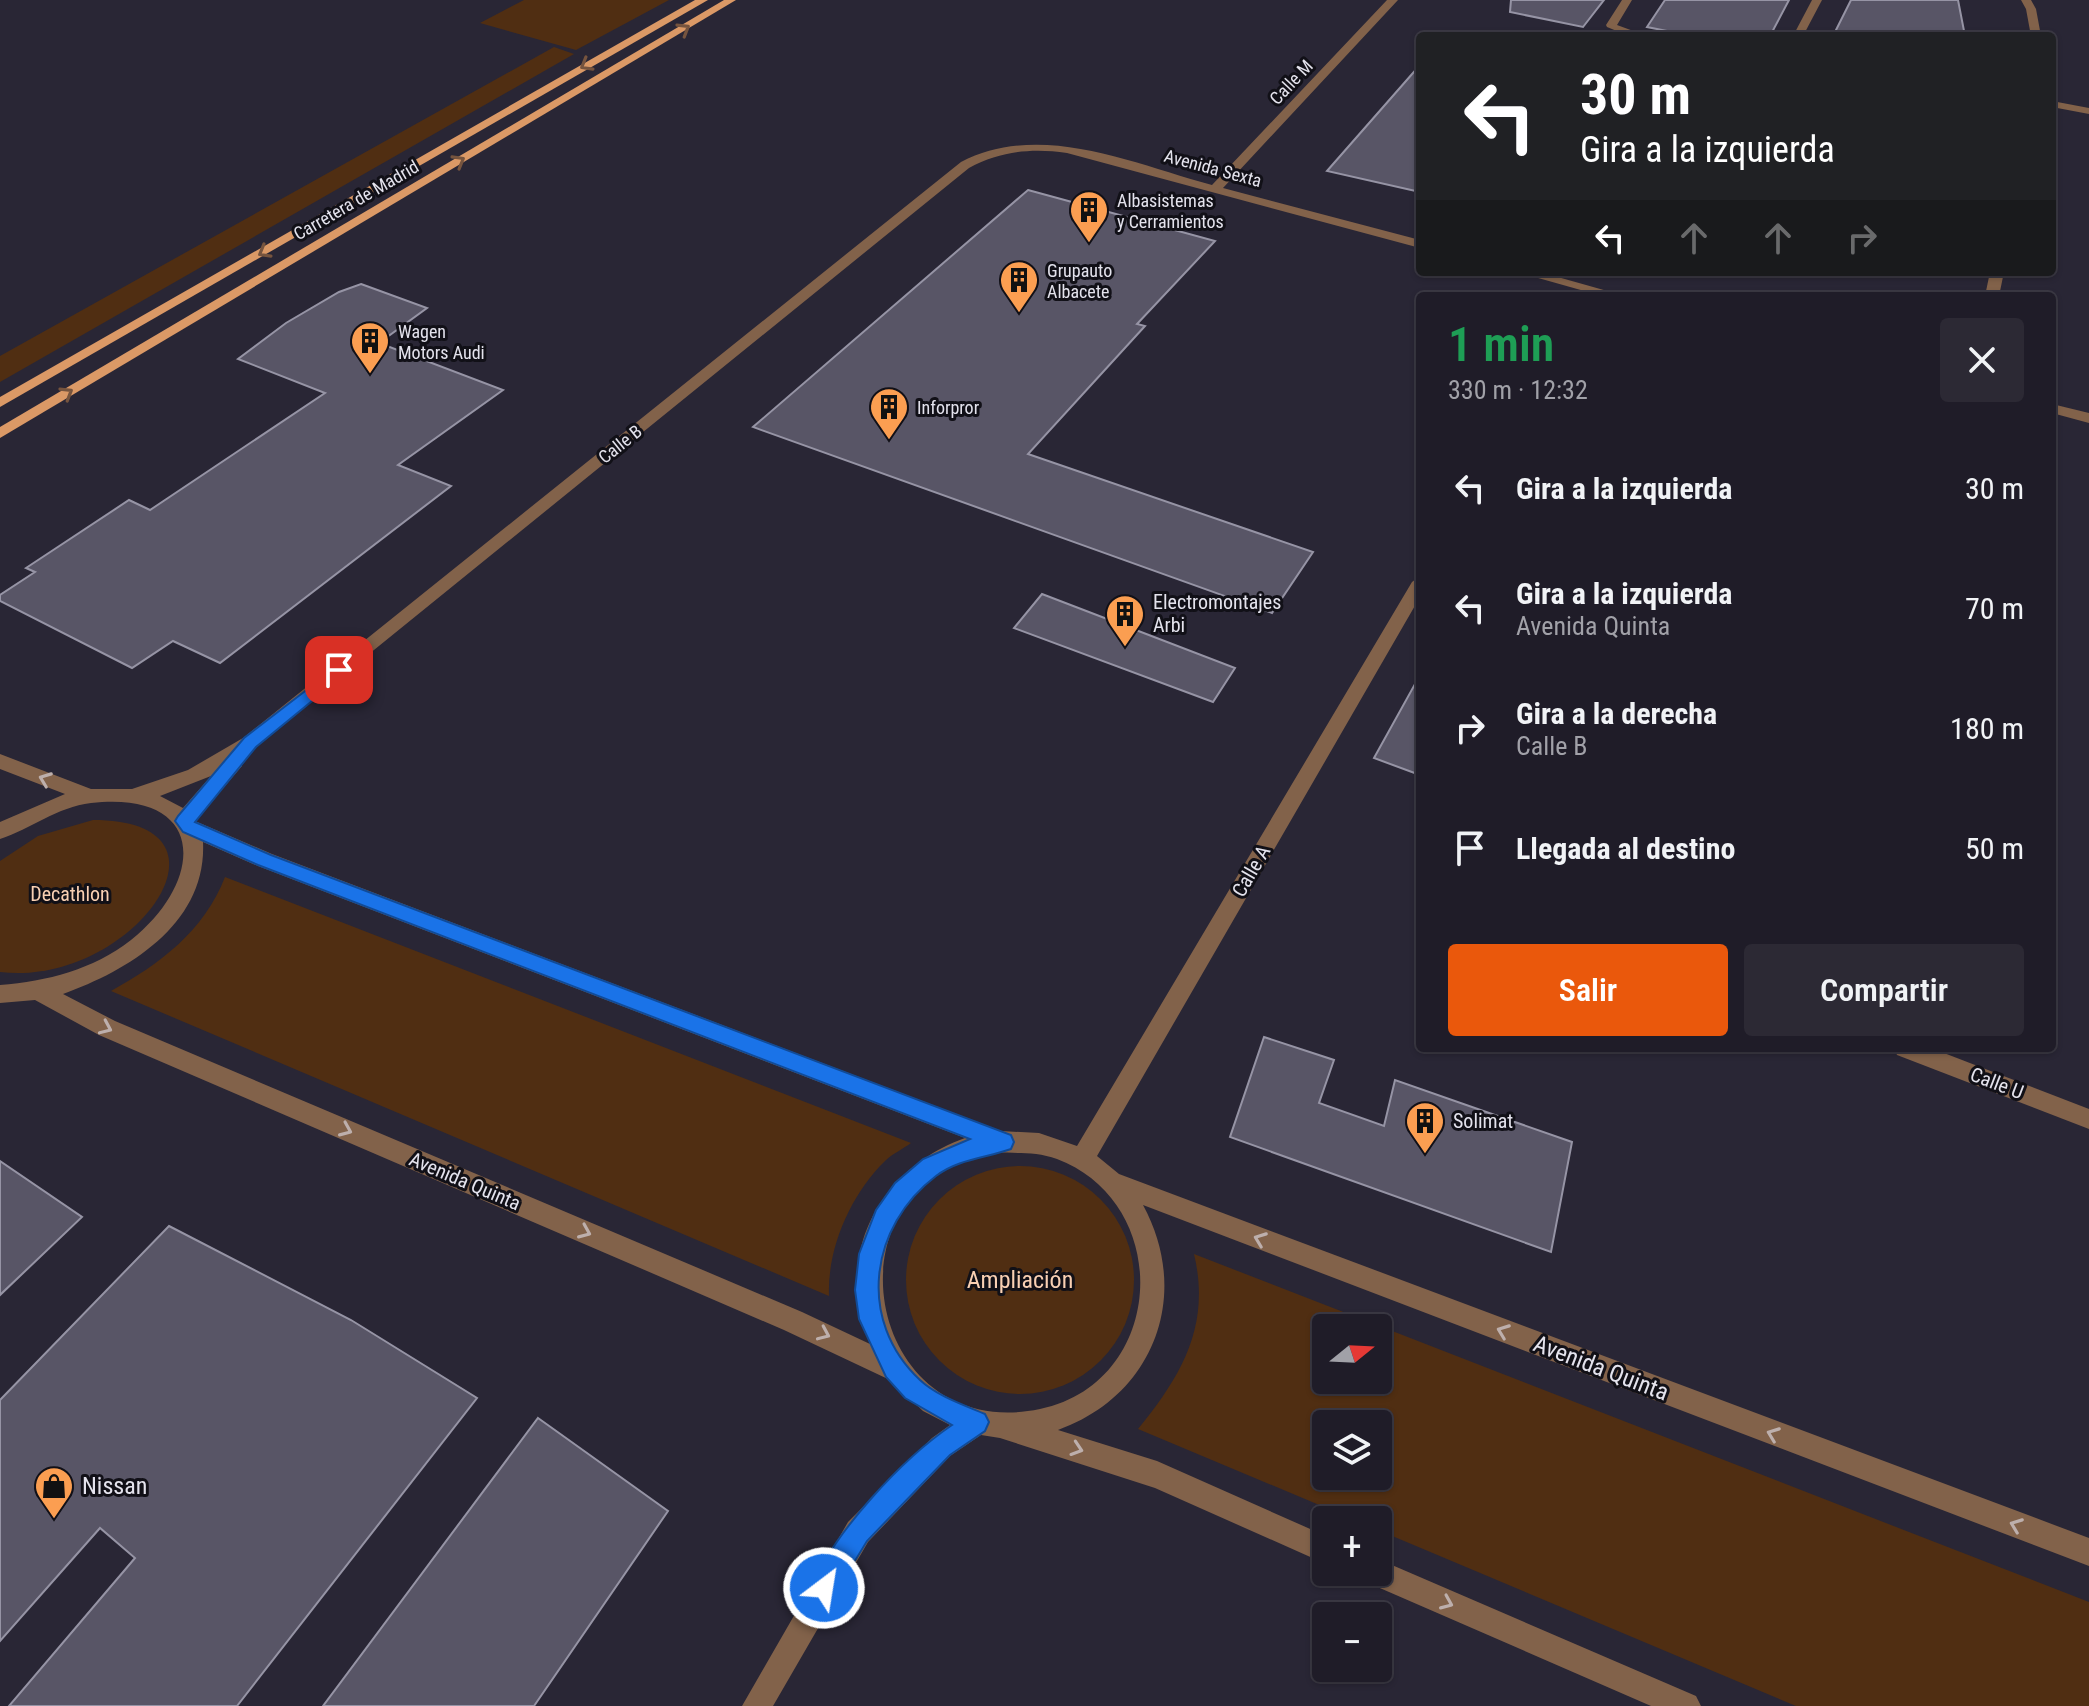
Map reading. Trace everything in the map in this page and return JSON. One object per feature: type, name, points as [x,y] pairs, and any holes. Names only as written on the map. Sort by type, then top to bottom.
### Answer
[{"type":"main road","name":"Carretera de Madrid","points":[[0,403],[703,0]]},
{"type":"main road","name":"Carretera de Madrid","points":[[0,433],[731,0]]},
{"type":"street","name":"Calle M","points":[[1215,189],[1393,0]]},
{"type":"street","points":[[1627,0],[1611,25],[1627,32]]},
{"type":"street","points":[[1800,32],[1817,0]]},
{"type":"street","points":[[2026,0],[2035,32]]},
{"type":"street","points":[[2056,105],[2089,111]]},
{"type":"street","name":"Avenida Sexta","points":[[993,151],[1050,146],[1416,243]]},
{"type":"street","name":"Calle B","points":[[135,796],[186,782],[250,743],[965,165],[993,151]]},
{"type":"street","points":[[1537,276],[1587,292]]},
{"type":"street","points":[[2056,409],[2089,418]]},
{"type":"street","name":"Calle A","points":[[1082,1159],[1416,589]]},
{"type":"street","name":"Calle B","points":[[187,824],[250,743]]},
{"type":"street","points":[[0,761],[90,796]]},
{"type":"street","points":[[0,831],[40,810],[90,796],[135,796],[158,802],[187,824],[265,860],[1003,1142]]},
{"type":"street","points":[[0,994],[38,991],[86,976],[130,952],[165,921],[188,887],[195,855],[187,824]]},
{"type":"street","name":"Avenida Quinta","points":[[38,991],[107,1028],[779,1315],[894,1369]]},
{"type":"street","name":"Calle U","points":[[1915,1052],[2089,1119]]},
{"type":"street","points":[[757,1706],[858,1532],[941,1447],[990,1424],[1059,1417],[1101,1394],[1137,1352],[1149,1324],[1156,1285],[1152,1252],[1137,1213],[1114,1183],[1082,1159],[1046,1146],[1003,1142],[974,1147],[931,1166],[903,1190],[884,1218],[870,1254],[866,1290],[871,1319],[894,1369],[913,1390],[962,1417],[990,1424],[1157,1475],[1312,1544]]},
{"type":"street","name":"Avenida Quinta","points":[[1114,1183],[2089,1552]]},
{"type":"street","points":[[1392,1579],[1686,1706]]},
{"type":"green space","points":[[524,0],[669,0],[576,50],[480,23]]},
{"type":"green space","points":[[554,47],[574,54],[0,382],[0,356]]},
{"type":"green space","name":"Decathlon","points":[[93,820],[140,827],[164,846],[168,872],[156,902],[129,931],[92,955],[48,970],[0,972],[0,861],[38,836]]},
{"type":"green space","points":[[225,877],[911,1143],[885,1161],[852,1206],[832,1259],[829,1296],[111,991],[147,969],[193,930]]},
{"type":"green space","name":"Ampliación","points":[[1020,1166],[1064,1174],[1101,1199],[1126,1236],[1134,1280],[1126,1324],[1101,1361],[1064,1386],[1020,1394],[976,1386],[939,1361],[914,1324],[906,1280],[914,1236],[939,1199],[976,1174]]},
{"type":"green space","points":[[1194,1254],[1348,1314],[1312,1314],[1312,1394],[1392,1394],[1392,1331],[2089,1602],[2089,1706],[1796,1706],[1392,1536],[1392,1506],[1322,1506],[1138,1429],[1180,1369],[1189,1348],[1199,1304]]},
{"type":"building","points":[[1511,0],[1604,0],[1583,27],[1510,12]]},
{"type":"building","points":[[1665,0],[1789,0],[1772,32],[1672,32],[1647,27]]},
{"type":"building","points":[[1851,0],[1958,0],[1964,32],[1835,32]]},
{"type":"building","points":[[1416,70],[1416,191],[1327,171]]},
{"type":"building","points":[[1028,190],[1215,241],[1137,324],[1145,326],[1028,454],[1313,552],[1272,613],[753,427]]},
{"type":"building","points":[[361,284],[427,308],[379,343],[503,390],[398,465],[451,486],[220,663],[173,641],[132,668],[0,601],[0,595],[35,572],[26,568],[129,500],[150,510],[325,393],[238,359],[286,323],[339,292]]},
{"type":"building","name":"Electromontajes Arbi","points":[[1042,594],[1235,668],[1213,702],[1014,628]]},
{"type":"building","points":[[1416,682],[1416,774],[1374,758]]},
{"type":"building","name":"Solimat","points":[[1264,1037],[1334,1060],[1319,1103],[1384,1126],[1395,1080],[1572,1142],[1551,1252],[1230,1137]]},
{"type":"building","points":[[0,1161],[82,1217],[0,1295]]},
{"type":"building","points":[[169,1226],[351,1320],[477,1398],[237,1706],[9,1706],[135,1558],[100,1528],[0,1641],[0,1400]]},
{"type":"building","points":[[538,1418],[668,1511],[534,1706],[323,1706]]},
{"type":"place","name":"Albasistemas y Cerramientos","points":[[1089,244]]},
{"type":"place","name":"Grupauto Albacete","points":[[1019,314]]},
{"type":"place","name":"Wagen Motors Audi","points":[[370,375]]},
{"type":"place","name":"Inforpror","points":[[889,441]]},
{"type":"place","name":"Electromontajes Arbi","points":[[1125,648]]},
{"type":"place","name":"Solimat","points":[[1425,1155]]},
{"type":"place","name":"Nissan","points":[[54,1520]]},
{"type":"route","points":[[339,670],[250,743],[184,821],[189,827],[265,860],[1003,1142],[974,1147],[931,1166],[903,1190],[884,1218],[870,1254],[866,1290],[871,1319],[894,1369],[913,1390],[977,1422],[941,1447],[858,1532],[824,1588]]}]
